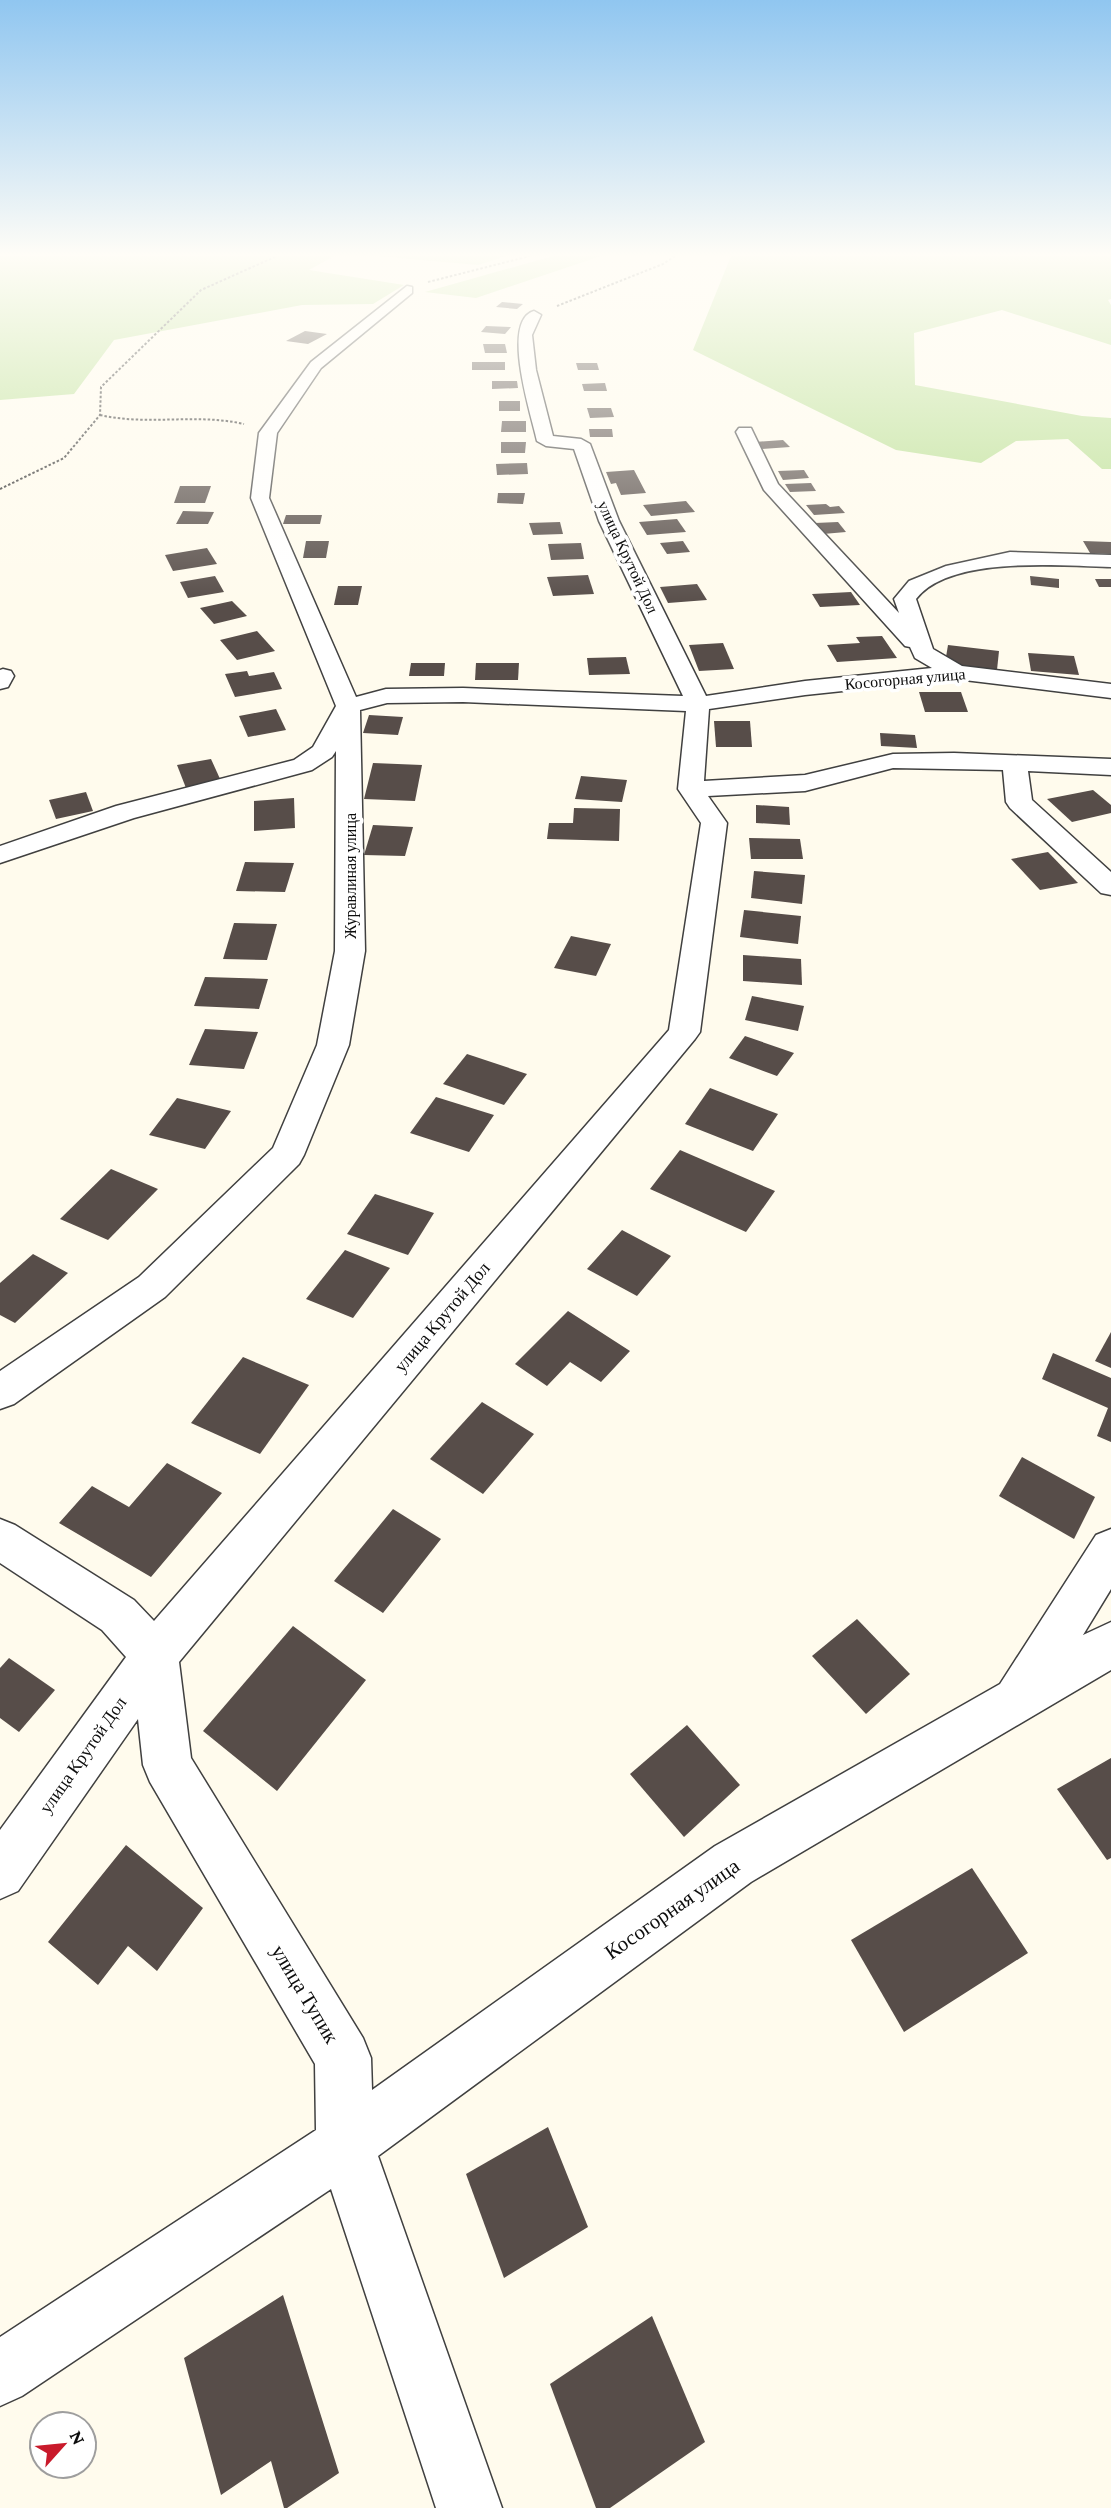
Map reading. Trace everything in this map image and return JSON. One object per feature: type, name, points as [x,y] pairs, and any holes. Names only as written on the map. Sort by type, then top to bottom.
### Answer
[{"type":"street","name":"Журавлиная улица","points":[[0,1392],[152,1287],[288,1155],[333,1045],[350,951],[348,706],[260,498],[268,433],[310,373]]},
{"type":"street","name":"улица Крутой Дол","points":[[529,373],[546,442],[581,444],[609,521],[698,704]]},
{"type":"street","name":"Косогорная улица","points":[[745,432],[770,486],[923,653],[956,672]]},
{"type":"street","points":[[923,653],[905,599],[916,585],[953,570],[1010,558],[1111,561]]},
{"type":"street","name":"Косогорная улица","points":[[698,704],[805,688],[956,672],[1111,691]]},
{"type":"street","points":[[0,855],[125,812],[303,765],[323,752],[348,706],[386,696],[463,695],[698,704],[691,789],[805,783],[893,761],[1111,767]]},
{"type":"street","points":[[1015,763],[1019,802],[1111,887]]},
{"type":"street","name":"улица Крутой Дол","points":[[0,1873],[155,1655],[684,1032],[714,823],[691,789]]},
{"type":"street","points":[[0,1539],[118,1615],[155,1655]]},
{"type":"street","name":"Косогорная улица","points":[[1017,1701],[1111,1549]]},
{"type":"street","name":"Косогорная улица","points":[[0,2374],[345,2145],[733,1864],[1111,1644]]},
{"type":"street","name":"улица Тупик","points":[[155,1655],[167,1765],[343,2058],[345,2145],[469,2508]]},
{"type":"path","points":[[0,489],[64,458],[100,415],[101,387],[115,373]]},
{"type":"path","points":[[100,415],[127,421],[217,418],[268,433]]},
{"type":"green space","points":[[0,373],[90,373],[74,394],[0,400]]},
{"type":"green space","points":[[740,373],[915,373],[915,385],[1082,416],[1111,418],[1111,469],[1102,469],[1068,439],[1016,441],[981,463],[896,450]]},
{"type":"building","points":[[492,381],[517,381],[518,388],[492,389]]},
{"type":"building","points":[[605,383],[607,391],[584,391],[582,384]]},
{"type":"building","points":[[499,401],[520,401],[520,411],[499,411]]},
{"type":"building","points":[[587,408],[611,408],[614,417],[590,418]]},
{"type":"building","points":[[502,421],[526,421],[526,432],[501,432]]},
{"type":"building","points":[[589,429],[612,429],[613,437],[590,437]]},
{"type":"building","points":[[783,440],[790,447],[761,449],[755,442]]},
{"type":"building","points":[[501,442],[526,442],[525,453],[501,453]]},
{"type":"building","points":[[527,463],[528,474],[497,475],[496,464]]},
{"type":"building","points":[[634,470],[646,493],[621,495],[616,483],[611,484],[606,472]]},
{"type":"building","points":[[804,470],[809,478],[783,480],[778,471]]},
{"type":"building","points":[[811,483],[816,491],[790,492],[785,484]]},
{"type":"building","points":[[180,486],[211,486],[205,503],[174,503]]},
{"type":"building","points":[[498,493],[525,493],[523,504],[497,503]]},
{"type":"building","points":[[686,501],[695,512],[651,516],[643,505]]},
{"type":"building","points":[[826,504],[830,507],[839,506],[845,513],[814,515],[806,505]]},
{"type":"building","points":[[183,511],[214,512],[208,524],[176,524]]},
{"type":"building","points":[[286,515],[322,515],[320,524],[283,524]]},
{"type":"building","points":[[677,519],[686,532],[647,535],[639,522]]},
{"type":"building","points":[[560,522],[563,534],[533,535],[529,523]]},
{"type":"building","points":[[838,522],[846,532],[823,534],[815,523]]},
{"type":"building","points":[[306,541],[329,541],[326,558],[303,558]]},
{"type":"building","points":[[683,541],[690,552],[667,554],[660,543]]},
{"type":"building","points":[[1083,541],[1111,542],[1111,554],[1090,553]]},
{"type":"building","points":[[581,543],[584,559],[551,560],[548,544]]},
{"type":"building","points":[[207,548],[217,564],[173,571],[165,555]]},
{"type":"building","points":[[588,575],[594,594],[553,596],[547,577]]},
{"type":"building","points":[[215,576],[224,592],[188,598],[180,582]]},
{"type":"building","points":[[1030,576],[1059,579],[1059,588],[1031,585]]},
{"type":"building","points":[[1095,579],[1111,579],[1111,587],[1099,587]]},
{"type":"building","points":[[697,584],[707,600],[668,603],[660,587]]},
{"type":"building","points":[[338,586],[362,586],[358,605],[334,605]]},
{"type":"building","points":[[851,592],[860,605],[820,607],[812,594]]},
{"type":"building","points":[[232,601],[247,616],[214,624],[200,608]]},
{"type":"building","points":[[257,631],[275,651],[237,660],[220,640]]},
{"type":"building","points":[[882,636],[897,658],[837,662],[827,645],[860,643],[856,637]]},
{"type":"building","points":[[723,643],[734,669],[699,671],[689,645]]},
{"type":"building","points":[[948,645],[999,651],[997,670],[945,663]]},
{"type":"building","points":[[1028,653],[1074,656],[1079,675],[1031,671]]},
{"type":"building","points":[[626,657],[630,674],[589,675],[587,658]]},
{"type":"building","points":[[411,663],[445,663],[444,676],[409,676]]},
{"type":"building","points":[[476,663],[519,663],[518,680],[475,680]]},
{"type":"building","points":[[247,671],[249,676],[274,672],[282,689],[235,697],[225,674]]},
{"type":"building","points":[[919,692],[961,692],[968,712],[925,712]]},
{"type":"building","points":[[276,709],[286,730],[248,737],[239,716]]},
{"type":"building","points":[[369,715],[403,717],[398,735],[363,733]]},
{"type":"building","points":[[714,721],[750,721],[752,747],[716,747]]},
{"type":"building","points":[[880,733],[915,735],[917,748],[881,746]]},
{"type":"building","points":[[211,759],[221,781],[186,788],[177,765]]},
{"type":"building","points":[[373,763],[422,765],[415,801],[364,799]]},
{"type":"building","points":[[581,776],[627,780],[622,802],[575,799]]},
{"type":"building","points":[[1093,790],[1111,805],[1111,813],[1072,822],[1047,799]]},
{"type":"building","points":[[86,792],[93,811],[56,819],[49,800]]},
{"type":"building","points":[[294,798],[295,828],[254,831],[254,801]]},
{"type":"building","points":[[756,805],[789,807],[790,825],[756,823]]},
{"type":"building","points":[[574,808],[620,809],[619,841],[547,839],[549,823],[573,823]]},
{"type":"building","points":[[373,825],[413,827],[405,856],[364,855]]},
{"type":"building","points":[[749,838],[800,839],[803,859],[751,859]]},
{"type":"building","points":[[1048,852],[1078,883],[1040,890],[1011,859]]},
{"type":"building","points":[[245,862],[294,863],[285,892],[236,891]]},
{"type":"building","points":[[754,871],[805,875],[802,904],[751,898]]},
{"type":"building","points":[[744,910],[801,916],[798,944],[740,937]]},
{"type":"building","points":[[234,923],[277,924],[267,960],[223,959]]},
{"type":"building","points":[[571,936],[611,944],[596,976],[554,968]]},
{"type":"building","points":[[743,955],[801,959],[802,985],[743,981]]},
{"type":"building","points":[[205,977],[268,979],[259,1009],[194,1006]]},
{"type":"building","points":[[752,996],[804,1006],[798,1031],[745,1020]]},
{"type":"building","points":[[205,1029],[258,1032],[244,1069],[189,1065]]},
{"type":"building","points":[[745,1036],[794,1053],[777,1076],[729,1058]]},
{"type":"building","points":[[467,1054],[527,1074],[504,1105],[443,1084]]},
{"type":"building","points":[[710,1088],[778,1114],[753,1151],[685,1124]]},
{"type":"building","points":[[436,1097],[494,1115],[469,1152],[410,1133]]},
{"type":"building","points":[[177,1098],[231,1111],[205,1149],[149,1135]]},
{"type":"building","points":[[680,1150],[775,1191],[746,1232],[650,1189]]},
{"type":"building","points":[[111,1169],[158,1189],[108,1240],[60,1219]]},
{"type":"building","points":[[375,1194],[434,1213],[408,1255],[347,1234]]},
{"type":"building","points":[[622,1230],[671,1256],[637,1296],[587,1269]]},
{"type":"building","points":[[345,1250],[390,1268],[353,1318],[306,1299]]},
{"type":"building","points":[[33,1254],[68,1273],[15,1323],[0,1315],[0,1283]]},
{"type":"building","points":[[568,1311],[630,1351],[601,1382],[570,1362],[547,1386],[515,1364]]},
{"type":"building","points":[[1111,1332],[1111,1368],[1095,1361]]},
{"type":"building","points":[[1053,1353],[1111,1378],[1111,1442],[1097,1436],[1108,1408],[1042,1379]]},
{"type":"building","points":[[243,1357],[309,1385],[260,1454],[191,1423]]},
{"type":"building","points":[[482,1402],[534,1434],[483,1494],[430,1459]]},
{"type":"building","points":[[1022,1457],[1095,1497],[1074,1539],[999,1496]]},
{"type":"building","points":[[167,1463],[222,1493],[151,1577],[59,1523],[92,1486],[129,1507]]},
{"type":"building","points":[[393,1509],[441,1539],[383,1613],[334,1581]]},
{"type":"building","points":[[857,1619],[910,1674],[866,1714],[812,1656]]},
{"type":"building","points":[[293,1626],[366,1680],[277,1791],[203,1731]]},
{"type":"building","points":[[9,1658],[55,1690],[19,1732],[0,1718],[0,1668]]},
{"type":"building","points":[[687,1725],[740,1785],[684,1837],[630,1774]]},
{"type":"building","points":[[1111,1758],[1111,1858],[1107,1860],[1057,1789]]},
{"type":"building","points":[[126,1845],[203,1908],[157,1971],[128,1946],[98,1985],[48,1942]]},
{"type":"building","points":[[972,1868],[1028,1953],[904,2032],[851,1940]]},
{"type":"building","points":[[548,2127],[588,2227],[504,2278],[466,2174]]},
{"type":"building","points":[[283,2295],[339,2473],[287,2508],[284,2508],[271,2461],[221,2495],[184,2358]]},
{"type":"building","points":[[652,2316],[705,2442],[610,2508],[596,2508],[550,2384]]}]
